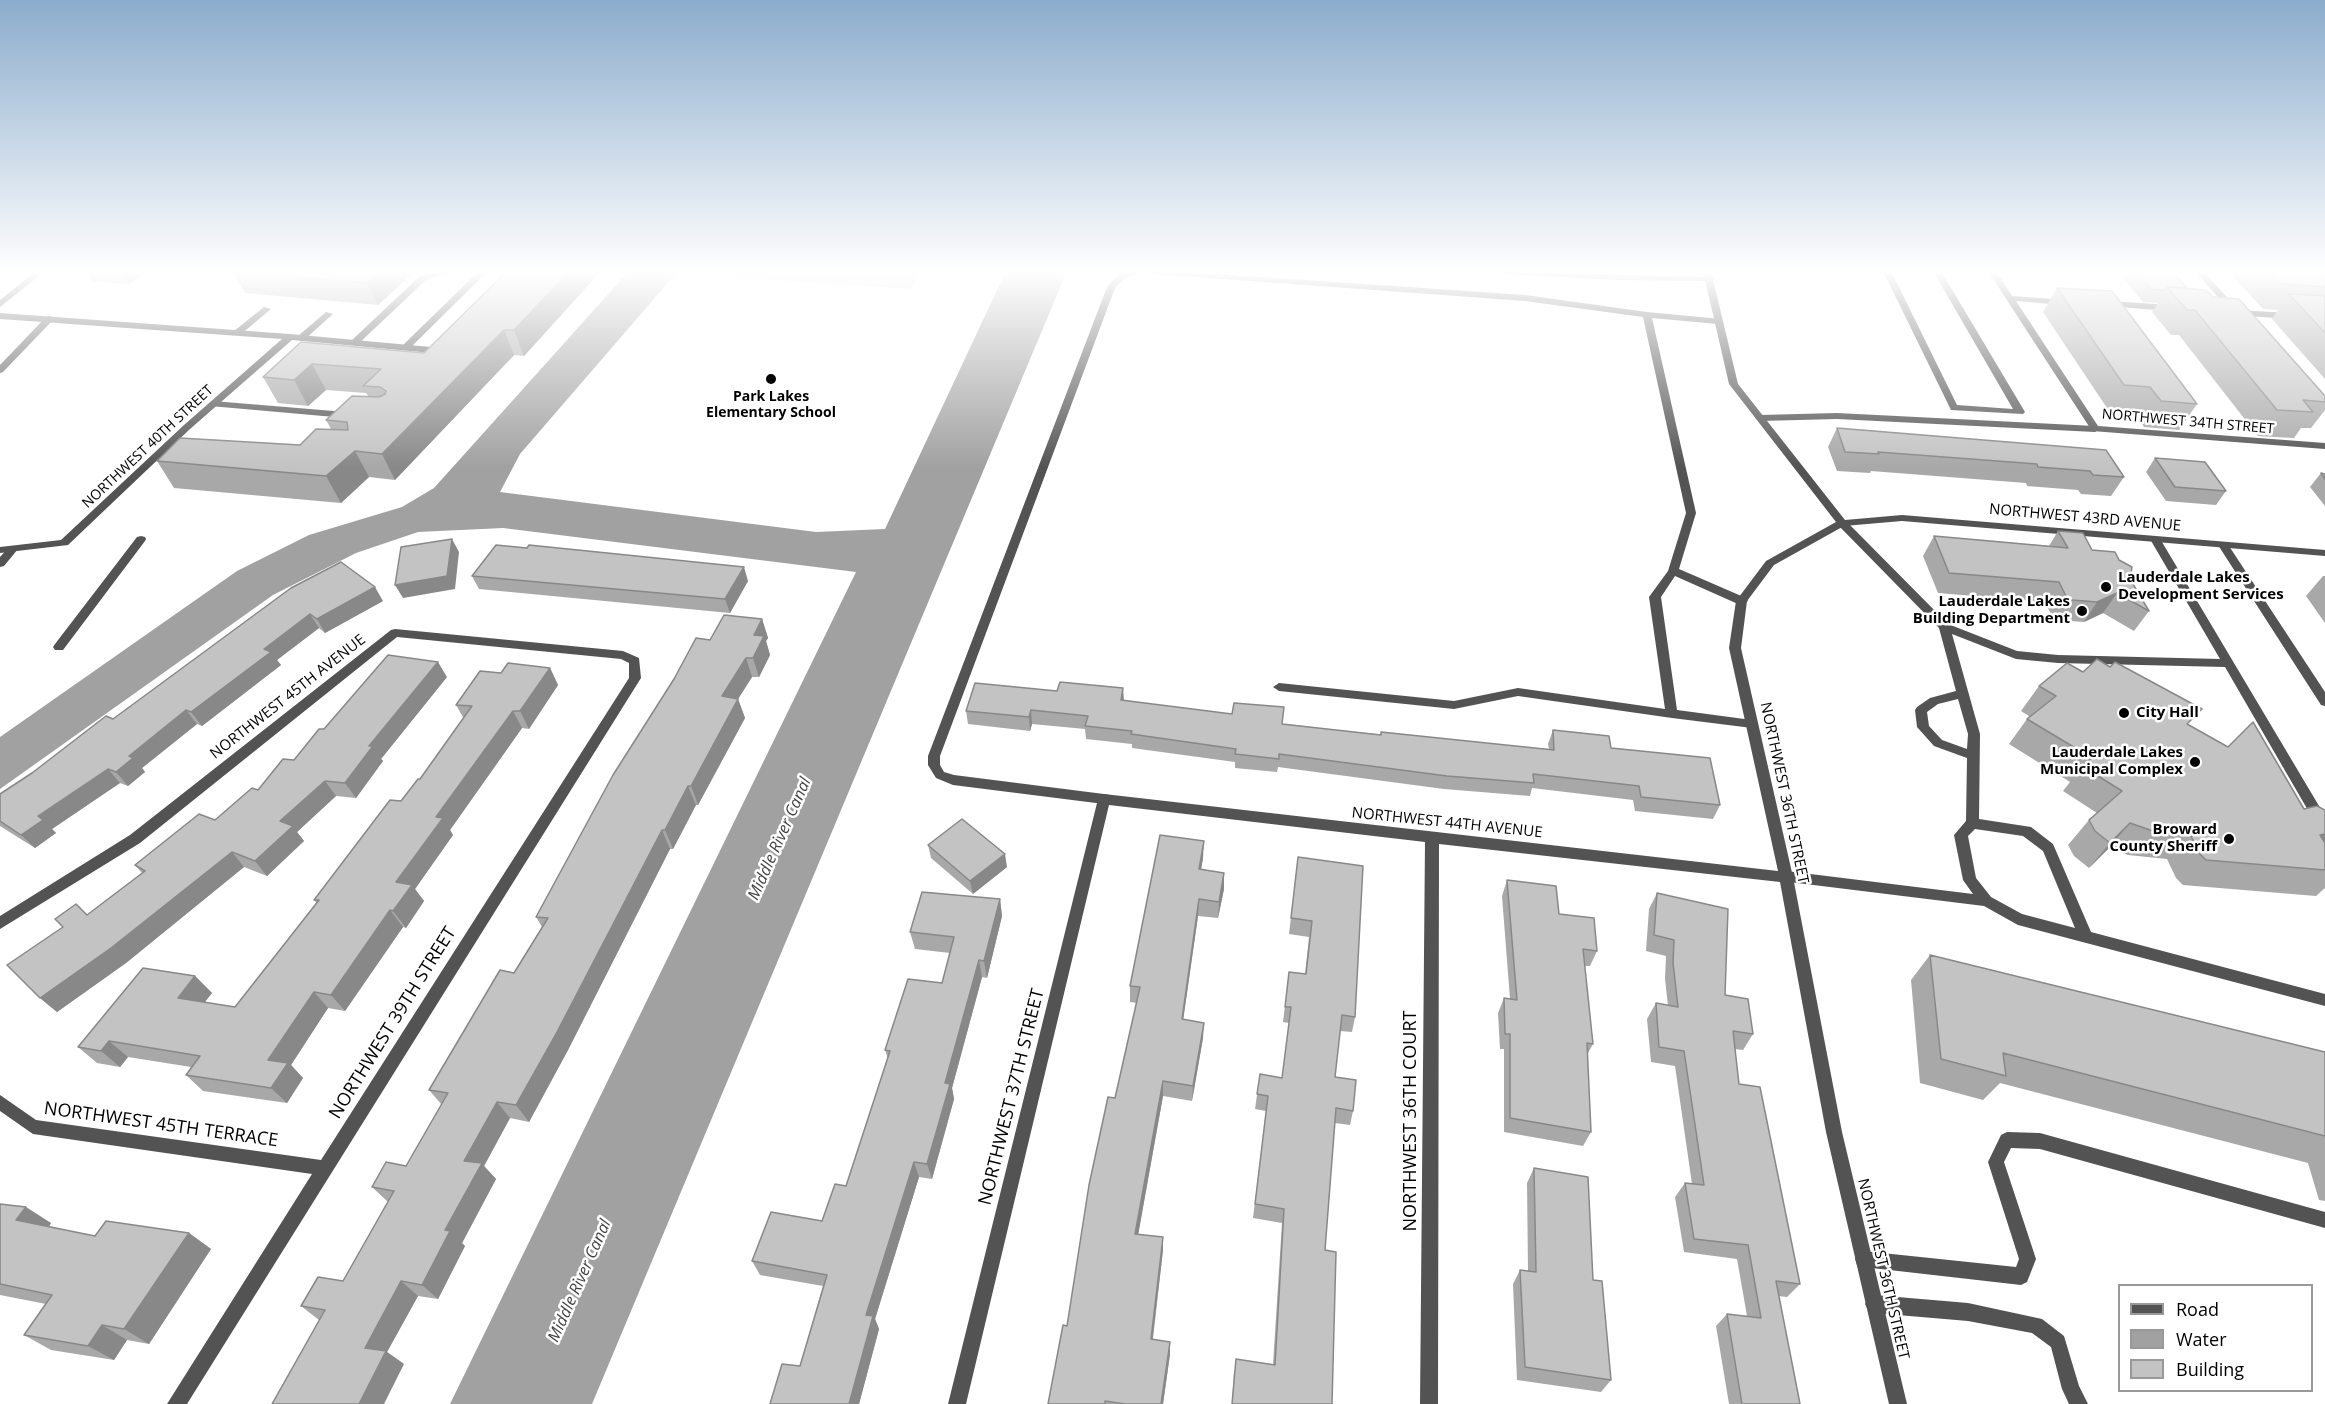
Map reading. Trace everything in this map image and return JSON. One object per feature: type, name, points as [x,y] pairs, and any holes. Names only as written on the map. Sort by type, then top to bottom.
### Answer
[{"type":"street","points":[[0,370],[33,337]]},
{"type":"street","points":[[284,337],[453,352]]},
{"type":"street","name":"NORTHWEST 40TH STREET","points":[[13,549],[64,543],[213,404],[290,337]]},
{"type":"street","points":[[354,343],[361,337]]},
{"type":"street","points":[[405,348],[417,337]]},
{"type":"street","name":"NORTHWEST 44TH AVENUE","points":[[1092,337],[934,750],[934,765],[940,775],[953,780],[996,786],[1986,901]]},
{"type":"street","points":[[1652,337],[1691,513],[1673,571],[1655,597],[1672,714]]},
{"type":"street","points":[[1722,337],[1734,384],[1842,523],[1944,627],[2016,655],[2058,659],[2229,663]]},
{"type":"street","points":[[1919,337],[1954,408],[2020,412],[1976,337]]},
{"type":"street","name":"NORTHWEST 34TH STREET","points":[[2035,337],[2095,429],[2325,447]]},
{"type":"street","points":[[213,404],[356,416],[342,424]]},
{"type":"street","points":[[1760,418],[1837,416],[2095,429]]},
{"type":"street","points":[[176,438],[187,439]]},
{"type":"street","name":"NORTHWEST 43RD AVENUE","points":[[1842,523],[1902,518],[2325,553]]},
{"type":"street","name":"NORTHWEST 36TH STREET","points":[[1842,523],[1770,563],[1742,601],[1735,648],[1786,877],[1834,1132],[1898,1404]]},
{"type":"street","points":[[59,646],[141,539]]},
{"type":"street","points":[[2156,539],[2325,827]]},
{"type":"street","points":[[2223,544],[2319,684],[2325,702]]},
{"type":"street","points":[[0,550],[13,549]]},
{"type":"street","points":[[0,564],[13,549]]},
{"type":"street","points":[[1673,571],[1742,601]]},
{"type":"street","points":[[1944,627],[1974,734],[1972,823],[1961,835],[1970,880],[1986,901],[2018,919],[2325,1000]]},
{"type":"street","name":"NORTHWEST 45TH AVENUE","points":[[0,923],[135,839],[395,633],[623,655],[635,661]]},
{"type":"street","name":"NORTHWEST 39TH STREET","points":[[176,1404],[635,678],[635,661]]},
{"type":"street","points":[[1279,687],[1454,705],[1518,692],[1752,724]]},
{"type":"street","points":[[1963,694],[1934,701],[1921,710],[1923,727],[1938,743],[1974,756]]},
{"type":"street","name":"NORTHWEST 37TH STREET","points":[[957,1404],[1104,798]]},
{"type":"street","points":[[1972,823],[2026,831],[2048,848],[2086,937]]},
{"type":"street","name":"NORTHWEST 36TH COURT","points":[[1429,1404],[1432,838]]},
{"type":"street","name":"NORTHWEST 45TH TERRACE","points":[[0,1102],[33,1127],[324,1168]]},
{"type":"street","points":[[1863,1259],[2021,1276],[2028,1259],[1996,1162],[2007,1140],[2040,1141],[2325,1220]]},
{"type":"street","points":[[1874,1304],[1968,1312],[2036,1325],[2058,1342],[2071,1389],[2079,1404]]},
{"type":"water","name":"Middle River Canal","points":[[570,337],[621,337],[520,454],[500,492],[816,532],[885,529],[975,337],[1040,337],[592,1404],[450,1404],[856,572],[503,528],[418,532],[356,553],[273,595],[0,789],[0,737],[237,571],[309,535],[402,507],[434,488]]},
{"type":"building","points":[[441,337],[498,337],[382,454],[355,451],[326,476],[157,461],[180,438],[300,445],[316,429],[348,430],[347,422],[326,420],[352,396],[379,397],[385,394],[386,391],[380,387],[363,386],[381,369],[312,364],[294,380],[263,377],[301,342],[424,353]]},
{"type":"building","points":[[2091,337],[2146,337],[2197,404],[2161,401],[2150,387],[2124,385]]},
{"type":"building","points":[[2217,337],[2272,337],[2325,396],[2325,402],[2303,400],[2313,412],[2277,410]]},
{"type":"building","points":[[1837,428],[2106,450],[2124,477],[2093,475],[2090,471],[2038,467],[2037,464],[1878,452],[1879,454],[1845,452]]},
{"type":"building","points":[[2155,458],[2205,462],[2226,491],[2175,487]]},
{"type":"building","points":[[2058,531],[2083,533],[2092,550],[2115,552],[2119,560],[2132,567],[2130,579],[2149,611],[2117,593],[2097,602],[2072,600],[2067,598],[2059,582],[1949,573],[1934,536],[2068,548]]},
{"type":"building","points":[[452,539],[447,576],[395,585],[401,547]]},
{"type":"building","points":[[496,545],[527,548],[529,545],[744,567],[725,599],[472,576]]},
{"type":"building","points":[[341,562],[375,587],[317,619],[310,614],[264,649],[271,652],[191,712],[186,710],[129,756],[133,758],[116,772],[108,769],[38,816],[43,820],[21,835],[0,821],[0,794],[32,773],[106,716],[113,719],[291,588]]},
{"type":"building","points":[[724,615],[762,619],[754,635],[764,636],[753,658],[746,658],[722,696],[738,699],[691,786],[688,786],[665,830],[662,830],[557,1032],[516,1105],[497,1102],[464,1161],[482,1163],[445,1230],[450,1231],[422,1285],[401,1281],[365,1348],[386,1351],[359,1404],[272,1404],[325,1310],[301,1306],[318,1277],[343,1281],[394,1191],[372,1187],[386,1162],[406,1166],[448,1093],[429,1090],[500,970],[514,973],[548,918],[536,917],[613,775],[674,679],[696,638],[710,640]]},
{"type":"building","points":[[388,655],[438,662],[369,746],[373,746],[345,783],[325,781],[280,821],[293,826],[255,861],[232,852],[111,948],[40,998],[7,965],[63,927],[55,919],[76,904],[87,915],[145,871],[135,865],[199,814],[215,820],[252,788],[258,790],[283,759],[294,760],[319,729],[324,729]]},
{"type":"building","points":[[2097,659],[2110,667],[2115,662],[2202,709],[2187,724],[2228,747],[2253,722],[2304,809],[2317,806],[2325,810],[2325,834],[2320,835],[2325,843],[2325,870],[2206,860],[2200,854],[2190,834],[2150,830],[2130,823],[2110,843],[2095,831],[2089,820],[2122,791],[2082,766],[2092,758],[2027,719],[2056,696],[2039,686],[2067,663],[2083,672]]},
{"type":"building","points":[[508,663],[550,668],[520,711],[513,711],[436,817],[443,818],[396,882],[412,885],[393,911],[390,910],[331,995],[314,992],[268,1060],[288,1063],[271,1088],[186,1075],[200,1056],[109,1041],[101,1051],[78,1047],[143,968],[195,976],[178,998],[235,1007],[319,900],[314,900],[390,800],[401,801],[420,779],[472,706],[456,705],[480,671],[501,673]]},
{"type":"building","points":[[1060,682],[1123,688],[1121,700],[1232,714],[1234,703],[1284,707],[1282,724],[1381,735],[1381,732],[1554,750],[1553,730],[1609,736],[1611,748],[1710,758],[1720,805],[1641,797],[1639,786],[1533,774],[1534,783],[1447,776],[1279,754],[1279,759],[1235,754],[1236,749],[1131,734],[1132,731],[1085,726],[1088,716],[1031,710],[1029,717],[966,711],[975,683],[1057,691]]},
{"type":"building","points":[[962,819],[1005,854],[970,881],[928,845]]},
{"type":"building","points":[[1160,835],[1204,841],[1199,869],[1224,873],[1219,902],[1199,899],[1182,1019],[1204,1023],[1193,1086],[1163,1081],[1135,1234],[1163,1237],[1151,1339],[1170,1342],[1161,1404],[1125,1404],[1105,1401],[1105,1404],[1048,1404],[1063,1325],[1067,1326],[1089,1185],[1108,1097],[1115,1098],[1140,987],[1130,986]]},
{"type":"building","points":[[1298,857],[1363,866],[1355,1017],[1342,1015],[1335,1077],[1356,1080],[1353,1111],[1336,1108],[1325,1250],[1336,1252],[1332,1404],[1232,1404],[1236,1359],[1275,1365],[1284,1209],[1255,1204],[1268,1096],[1257,1094],[1260,1074],[1282,1078],[1291,1007],[1285,1007],[1289,972],[1306,974],[1312,921],[1291,918]]},
{"type":"building","points":[[1507,880],[1556,886],[1559,914],[1594,918],[1597,951],[1583,949],[1593,1044],[1587,1043],[1591,1132],[1510,1118],[1510,1034],[1505,1034],[1504,998],[1517,1000]]},
{"type":"building","points":[[922,892],[1000,899],[984,961],[979,960],[945,1083],[950,1084],[927,1164],[914,1162],[866,1315],[873,1316],[849,1404],[770,1404],[782,1364],[800,1366],[827,1275],[752,1261],[771,1212],[822,1221],[835,1184],[846,1186],[890,1051],[885,1050],[908,979],[942,983],[954,937],[910,932]]},
{"type":"building","points":[[1657,893],[1728,909],[1725,995],[1748,999],[1753,1034],[1733,1031],[1739,1084],[1760,1087],[1800,1284],[1776,1281],[1800,1404],[1742,1404],[1727,1314],[1761,1318],[1748,1245],[1694,1239],[1685,1183],[1704,1185],[1684,1051],[1659,1047],[1656,1003],[1678,1007],[1673,963],[1674,940],[1654,935]]},
{"type":"building","points":[[1930,955],[2325,1052],[2325,1136],[2003,1053],[2006,1076],[1941,1059]]},
{"type":"building","points":[[1534,1168],[1588,1177],[1593,1280],[1602,1281],[1611,1380],[1525,1367],[1520,1270],[1536,1272]]},
{"type":"building","points":[[0,1204],[26,1207],[16,1220],[95,1236],[106,1221],[189,1233],[124,1329],[102,1325],[88,1346],[24,1335],[52,1295],[0,1284]]},
{"type":"place","name":"Park Lakes Elementary School","points":[[771,379]]},
{"type":"place","name":"Lauderdale Lakes Development Services","points":[[2106,587]]},
{"type":"place","name":"Lauderdale Lakes Building Department","points":[[2082,611]]},
{"type":"place","name":"City Hall","points":[[2124,713]]},
{"type":"place","name":"Lauderdale Lakes Municipal Complex","points":[[2195,762]]},
{"type":"place","name":"Broward County Sheriff","points":[[2229,839]]}]
